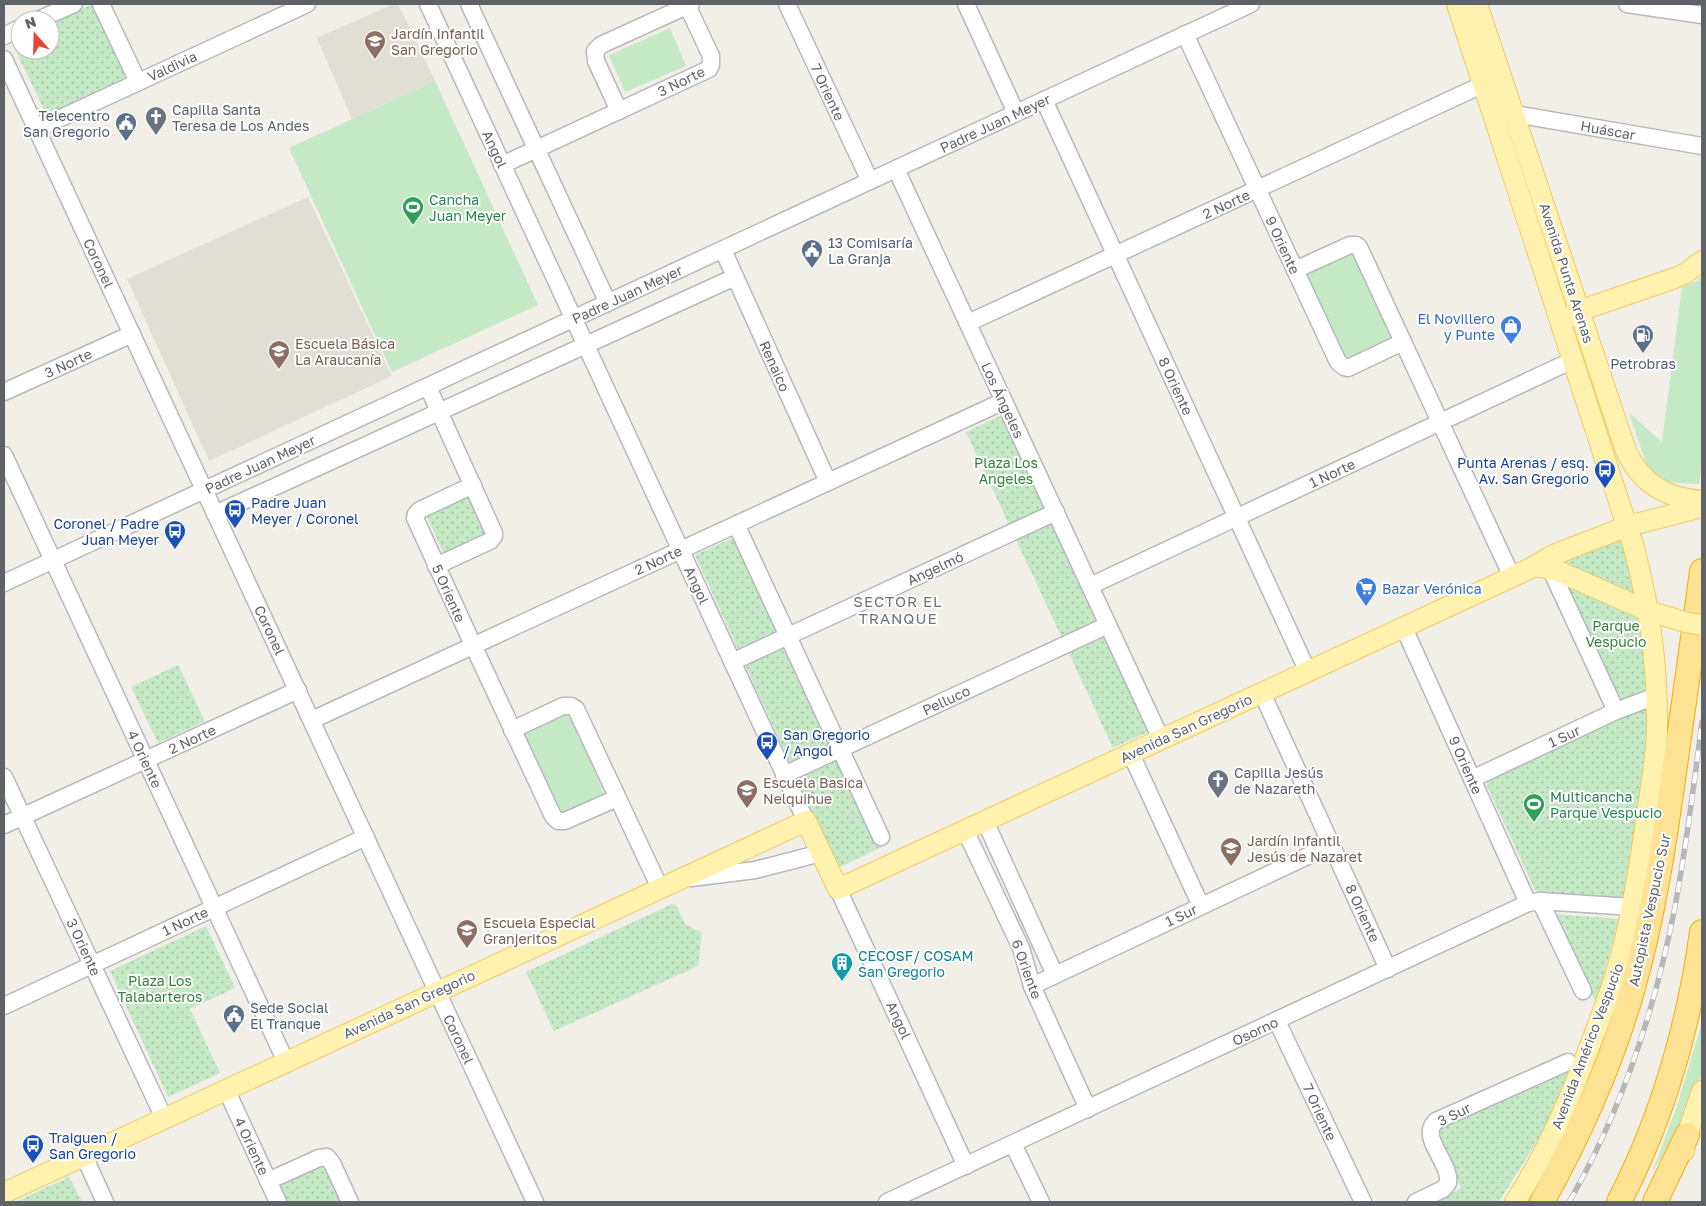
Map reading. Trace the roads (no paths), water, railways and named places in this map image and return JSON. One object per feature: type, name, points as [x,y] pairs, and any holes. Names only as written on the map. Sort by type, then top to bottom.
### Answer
[{"type":"highway","name":"Autopista Vespucio Sur","points":[[1542,1202],[1571,1147],[1603,1075],[1627,1007],[1640,960],[1661,860],[1702,571]]},
{"type":"highway","points":[[1619,1202],[1649,1135],[1674,1062],[1690,999],[1702,932]]},
{"type":"highway","points":[[1655,1202],[1687,1135]]},
{"type":"main road","name":"Avenida Punta Arenas","points":[[1457,4],[1628,526]]},
{"type":"main road","name":"Avenida Punta Arenas","points":[[1477,4],[1623,443],[1630,459],[1644,478],[1663,492],[1700,504]]},
{"type":"main road","points":[[1564,333],[1568,319],[1579,311],[1675,278],[1686,273],[1702,261]]},
{"type":"main road","name":"Avenida San Gregorio","points":[[838,889],[1512,578],[1542,568],[1553,555],[1628,526],[1700,504]]},
{"type":"main road","name":"Avenida Américo Vespucio","points":[[1515,1202],[1552,1135],[1584,1062],[1614,983],[1624,948],[1632,907],[1654,769],[1657,733],[1653,643],[1640,569],[1628,526]]},
{"type":"main road","points":[[1542,568],[1648,611],[1694,624]]},
{"type":"main road","name":"Avenida San Gregorio","points":[[4,1193],[806,821]]},
{"type":"main road","name":"Angol","points":[[806,821],[838,889]]},
{"type":"main road","points":[[1668,1202],[1702,1091]]},
{"type":"street","points":[[60,10],[74,4]]},
{"type":"street","points":[[101,4],[138,82]]},
{"type":"street","name":"Valdivia","points":[[37,129],[289,8],[307,4]]},
{"type":"street","name":"Angol","points":[[428,4],[806,821]]},
{"type":"street","points":[[469,4],[608,303]]},
{"type":"street","name":"7 Oriente","points":[[787,4],[870,181]]},
{"type":"street","points":[[966,4],[1016,113]]},
{"type":"street","name":"Padre Juan Meyer","points":[[4,583],[1251,4]]},
{"type":"street","points":[[1627,4],[1685,8],[1702,15]]},
{"type":"street","name":"3 Norte","points":[[502,165],[705,71],[711,65],[711,56],[689,5],[601,45],[595,51],[596,61],[618,111]]},
{"type":"street","name":"9 Oriente","points":[[1185,34],[1340,365],[1348,368],[1404,342]]},
{"type":"street","name":"Coronel","points":[[6,68],[37,129],[535,1202]]},
{"type":"street","name":"2 Norte","points":[[968,323],[1484,84]]},
{"type":"street","name":"8 Oriente","points":[[1044,100],[1308,672]]},
{"type":"street","name":"Huáscar","points":[[1514,114],[1702,146]]},
{"type":"street","name":"Los Ángeles","points":[[896,169],[1161,740]]},
{"type":"street","points":[[1295,270],[1350,245],[1356,245],[1362,250],[1512,578]]},
{"type":"street","name":"Renaico","points":[[723,250],[828,482]]},
{"type":"street","name":"Padre Juan Meyer","points":[[215,514],[735,277]]},
{"type":"street","name":"3 Norte","points":[[4,392],[132,334]]},
{"type":"street","name":"1 Norte","points":[[1090,586],[1573,360]]},
{"type":"street","points":[[428,387],[493,530],[494,536],[490,540],[436,566]]},
{"type":"street","name":"2 Norte","points":[[312,720],[1004,401]]},
{"type":"street","name":"4 Oriente","points":[[4,456],[286,1062]]},
{"type":"street","name":"5 Oriente","points":[[473,485],[420,510],[416,514],[416,522],[436,566],[552,814],[556,819],[565,821],[617,798]]},
{"type":"street","name":"Angelmó","points":[[732,662],[1056,512]]},
{"type":"street","points":[[736,524],[881,837]]},
{"type":"street","points":[[1542,568],[1616,711]]},
{"type":"street","name":"Pelluco","points":[[784,775],[1108,625]]},
{"type":"street","name":"9 Oriente","points":[[1404,628],[1472,779],[1534,902],[1583,991]]},
{"type":"street","name":"2 Norte","points":[[4,825],[298,690]]},
{"type":"street","name":"8 Oriente","points":[[1262,693],[1388,969]]},
{"type":"street","name":"1 Sur","points":[[1472,779],[1616,711],[1656,696]]},
{"type":"street","points":[[512,730],[562,706],[574,707],[660,888]]},
{"type":"street","points":[[1131,754],[1201,906]]},
{"type":"street","name":"3 Oriente","points":[[4,777],[164,1118]]},
{"type":"street","name":"6 Oriente","points":[[985,821],[1055,974]]},
{"type":"street","name":"6 Oriente","points":[[965,830],[1021,948],[1032,986],[1088,1109]]},
{"type":"street","name":"1 Norte","points":[[4,1006],[366,837]]},
{"type":"street","name":"1 Sur","points":[[1032,986],[1331,845]]},
{"type":"street","points":[[746,848],[755,870]]},
{"type":"street","name":"Avenida San Gregorio","points":[[679,879],[755,870],[821,853]]},
{"type":"street","name":"Angol","points":[[838,889],[966,1166]]},
{"type":"street","name":"Osorno","points":[[887,1202],[1534,902],[1632,907]]},
{"type":"street","name":"7 Oriente","points":[[1277,1021],[1363,1202]]},
{"type":"street","name":"3 Sur","points":[[1416,1202],[1442,1189],[1448,1183],[1448,1174],[1430,1136],[1430,1129],[1436,1121],[1568,1062]]},
{"type":"street","name":"4 Oriente","points":[[226,1089],[278,1202]]},
{"type":"street","points":[[1013,1144],[1041,1202]]},
{"type":"street","points":[[84,1156],[105,1202]]},
{"type":"street","points":[[268,1181],[319,1158],[327,1158],[332,1163],[350,1202]]},
{"type":"railway","points":[[1569,1202],[1604,1134],[1619,1098],[1633,1062],[1656,987],[1674,912],[1690,817],[1702,722]]},
{"type":"place","name":"Jardín Infantil San Gregorio","points":[[375,60]]},
{"type":"place","name":"Capilla Santa Teresa de Los Andes","points":[[156,136]]},
{"type":"place","name":"Telecentro San Gregorio","points":[[126,142]]},
{"type":"place","name":"Cancha Juan Meyer","points":[[413,226]]},
{"type":"place","name":"13 Comisaría La Granja","points":[[812,269]]},
{"type":"place","name":"El Novillero y Punte","points":[[1511,345]]},
{"type":"place","name":"Petrobras","points":[[1643,354]]},
{"type":"place","name":"Escuela Básica La Araucanía","points":[[279,370]]},
{"type":"place","name":"Punta Arenas / esq. Av. San Gregorio","points":[[1605,489]]},
{"type":"place","name":"Padre Juan Meyer / Coronel","points":[[235,529]]},
{"type":"place","name":"Coronel / Padre Juan Meyer","points":[[175,550]]},
{"type":"place","name":"Bazar Verónica","points":[[1366,607]]},
{"type":"place","name":"San Gregorio / Angol","points":[[767,761]]},
{"type":"place","name":"Capilla Jesús de Nazareth","points":[[1218,799]]},
{"type":"place","name":"Escuela Basica Nelquihue","points":[[747,809]]},
{"type":"place","name":"Multicancha Parque Vespucio","points":[[1534,823]]},
{"type":"place","name":"Jardín Infantil Jesús de Nazaret","points":[[1231,867]]},
{"type":"place","name":"Escuela Especial Granjeritos","points":[[467,949]]},
{"type":"place","name":"CECOSF/ COSAM San Gregorio","points":[[842,982]]},
{"type":"place","name":"Sede Social El Tranque","points":[[234,1034]]},
{"type":"place","name":"Traiguen / San Gregorio","points":[[33,1164]]},
{"type":"district","name":"SECTOR EL TRANQUE","points":[[898,610]]},
{"type":"park label","name":"Plaza Los Angeles","points":[[1006,470]]},
{"type":"park label","name":"Parque Vespucio","points":[[1616,634]]},
{"type":"park label","name":"Plaza Los Talabarteros","points":[[160,988]]}]
